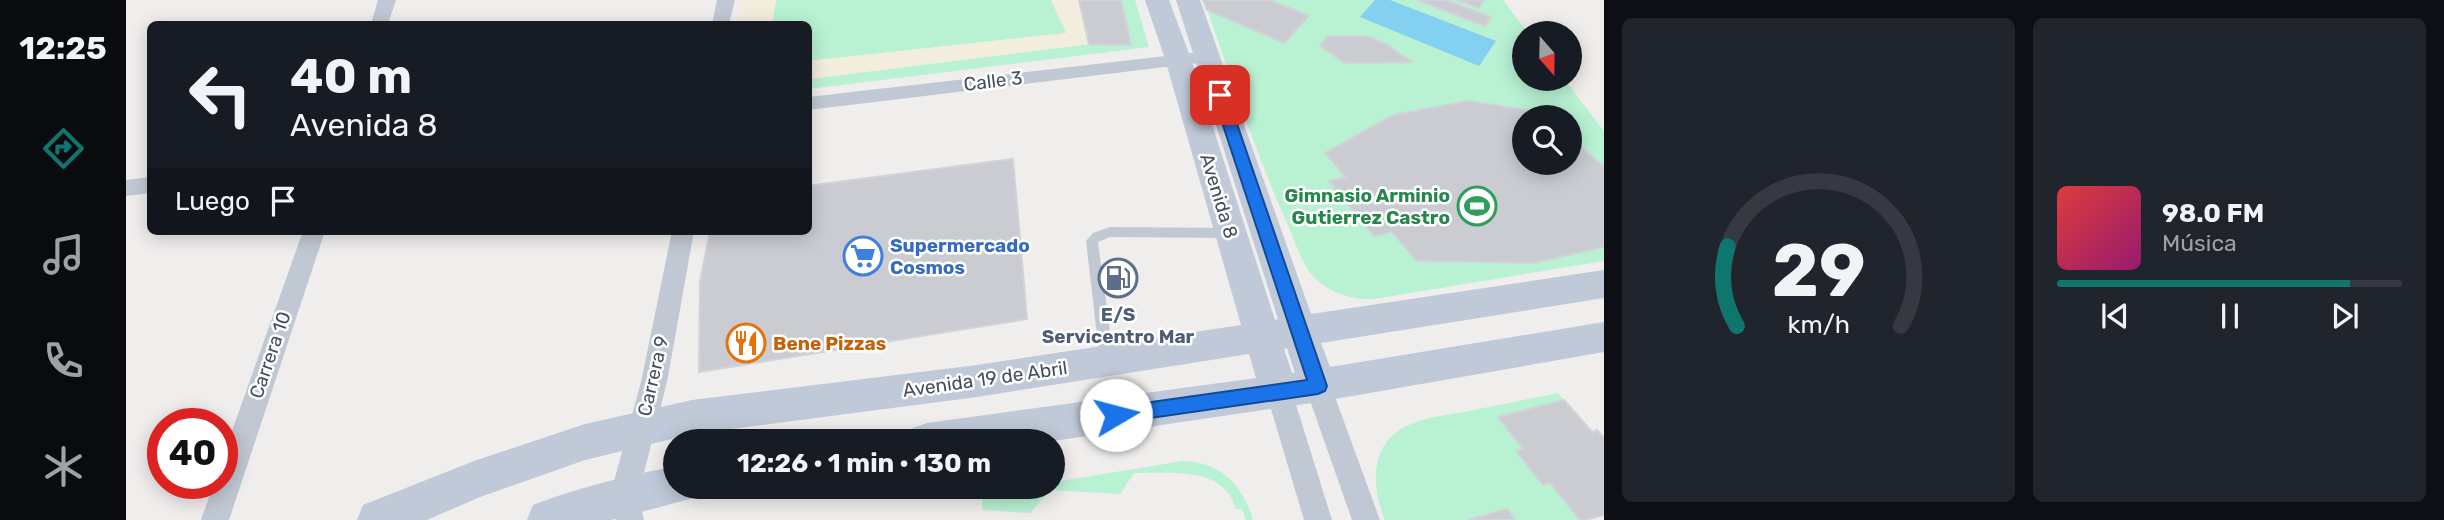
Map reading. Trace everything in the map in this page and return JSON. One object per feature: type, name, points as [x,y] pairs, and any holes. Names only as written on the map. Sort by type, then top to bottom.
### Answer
[{"type":"street","points":[[381,21],[387,0]]},
{"type":"street","points":[[722,21],[726,0]]},
{"type":"street","name":"Avenida 8","points":[[1157,0],[1230,126],[1318,386]]},
{"type":"street","name":"Avenida 8","points":[[1188,0],[1193,58],[1230,233],[1279,393]]},
{"type":"street","name":"Calle 3","points":[[812,104],[1193,58]]},
{"type":"street","points":[[126,188],[147,185]]},
{"type":"street","name":"Carrera 10","points":[[215,520],[313,235]]},
{"type":"street","name":"Carrera 9","points":[[627,508],[682,235]]},
{"type":"street","name":"Avenida 19 de Abril","points":[[378,520],[474,480],[560,450],[692,417],[977,381],[1604,284]]},
{"type":"street","points":[[1015,429],[1279,393],[1604,337]]},
{"type":"street","points":[[1318,386],[1366,520]]},
{"type":"street","points":[[1279,393],[1318,520]]},
{"type":"street","points":[[548,520],[627,508],[663,491]]},
{"type":"lane","points":[[1107,361],[1092,241],[1097,236],[1110,232],[1230,233]]},
{"type":"green space","points":[[776,0],[1051,0],[1067,33],[812,61],[812,21],[772,21]]},
{"type":"green space","points":[[1121,0],[1135,0],[1149,47],[812,89],[812,79],[1089,44],[1130,45]]},
{"type":"green space","points":[[1204,0],[1503,0],[1519,21],[1512,21],[1512,91],[1573,91],[1604,131],[1604,261],[1374,299],[1357,298],[1331,290],[1317,280],[1306,267],[1252,136]]},
{"type":"green space","points":[[1558,393],[1564,400],[1499,418],[1523,449],[1516,451],[1543,485],[1550,483],[1580,520],[1515,520],[1507,509],[1468,520],[1385,520],[1377,492],[1377,465],[1381,452],[1397,431],[1425,419]]},
{"type":"green space","points":[[1183,461],[1196,462],[1219,471],[1236,486],[1249,507],[1253,520],[1246,520],[1242,509],[1236,509],[1220,485],[1194,475],[1134,473],[1120,494],[1065,491],[1065,480]]},
{"type":"green space","points":[[982,499],[1042,499],[1030,513],[982,510]]},
{"type":"sand","points":[[742,0],[776,0],[772,21],[738,21]]},
{"type":"sand","points":[[1051,0],[1079,0],[1089,44],[812,79],[812,61],[1066,33]]},
{"type":"water","points":[[1375,0],[1390,0],[1496,41],[1479,66],[1360,17]]},
{"type":"building","points":[[1079,0],[1121,0],[1131,45],[1089,44]]},
{"type":"building","points":[[1203,0],[1270,0],[1309,16],[1284,43],[1207,10]]},
{"type":"building","points":[[1417,0],[1446,0],[1491,17],[1485,26]]},
{"type":"building","points":[[1457,0],[1484,0],[1479,8]]},
{"type":"building","points":[[1328,36],[1367,36],[1386,44],[1412,62],[1345,63],[1320,46]]},
{"type":"building","name":"Gimnasio Arminio Gutierrez Castro","points":[[1468,101],[1512,108],[1512,175],[1582,175],[1582,148],[1604,167],[1604,247],[1534,263],[1417,261],[1392,232],[1374,236],[1329,181],[1346,177],[1325,153],[1393,115]]},
{"type":"building","name":"Supermercado Cosmos","points":[[1013,159],[1027,319],[699,372],[700,281],[709,235],[812,235],[812,185]]},
{"type":"building","points":[[1564,400],[1592,432],[1597,430],[1604,438],[1604,515],[1585,520],[1580,520],[1550,483],[1543,485],[1516,451],[1523,449],[1498,417]]},
{"type":"building","points":[[1507,509],[1515,520],[1468,520]]},
{"type":"place","name":"Gimnasio Arminio Gutierrez Castro","points":[[1477,206]]},
{"type":"place","name":"Supermercado Cosmos","points":[[863,256]]},
{"type":"place","name":"E/S Servicentro Mar","points":[[1118,278]]},
{"type":"place","name":"Bene Pizzas","points":[[746,343]]},
{"type":"route","points":[[1116,415],[1318,386],[1220,95]]}]
